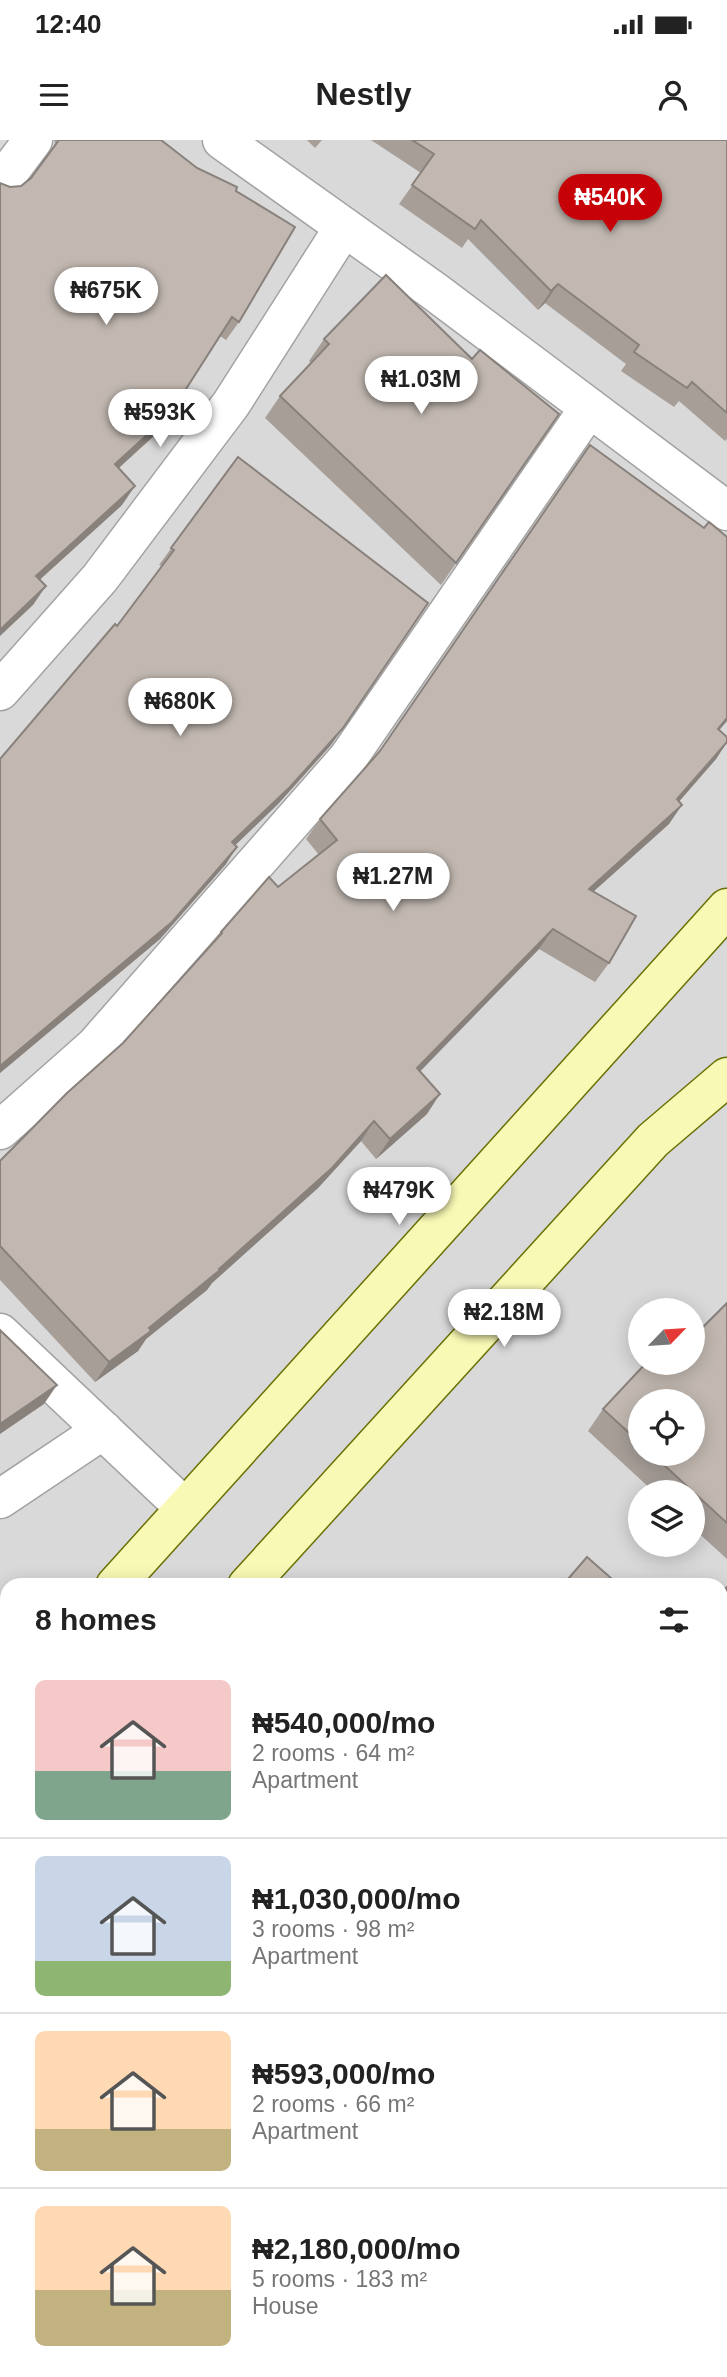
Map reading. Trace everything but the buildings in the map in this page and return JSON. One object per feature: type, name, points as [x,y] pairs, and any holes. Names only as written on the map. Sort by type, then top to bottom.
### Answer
[{"type":"street","points":[[0,184],[33,140]]},
{"type":"street","points":[[222,140],[344,227],[727,511]]},
{"type":"street","points":[[0,691],[100,578],[231,404],[344,227]]},
{"type":"street","points":[[0,1130],[95,1046],[348,758],[589,408]]},
{"type":"street","points":[[122,1578],[725,915]]},
{"type":"street","points":[[254,1578],[653,1140],[727,1077]]},
{"type":"street","points":[[0,1333],[185,1508]]},
{"type":"street","points":[[0,1499],[103,1430]]},
{"type":"shaded area","points":[[0,140],[727,140],[727,1578],[0,1578]]}]
